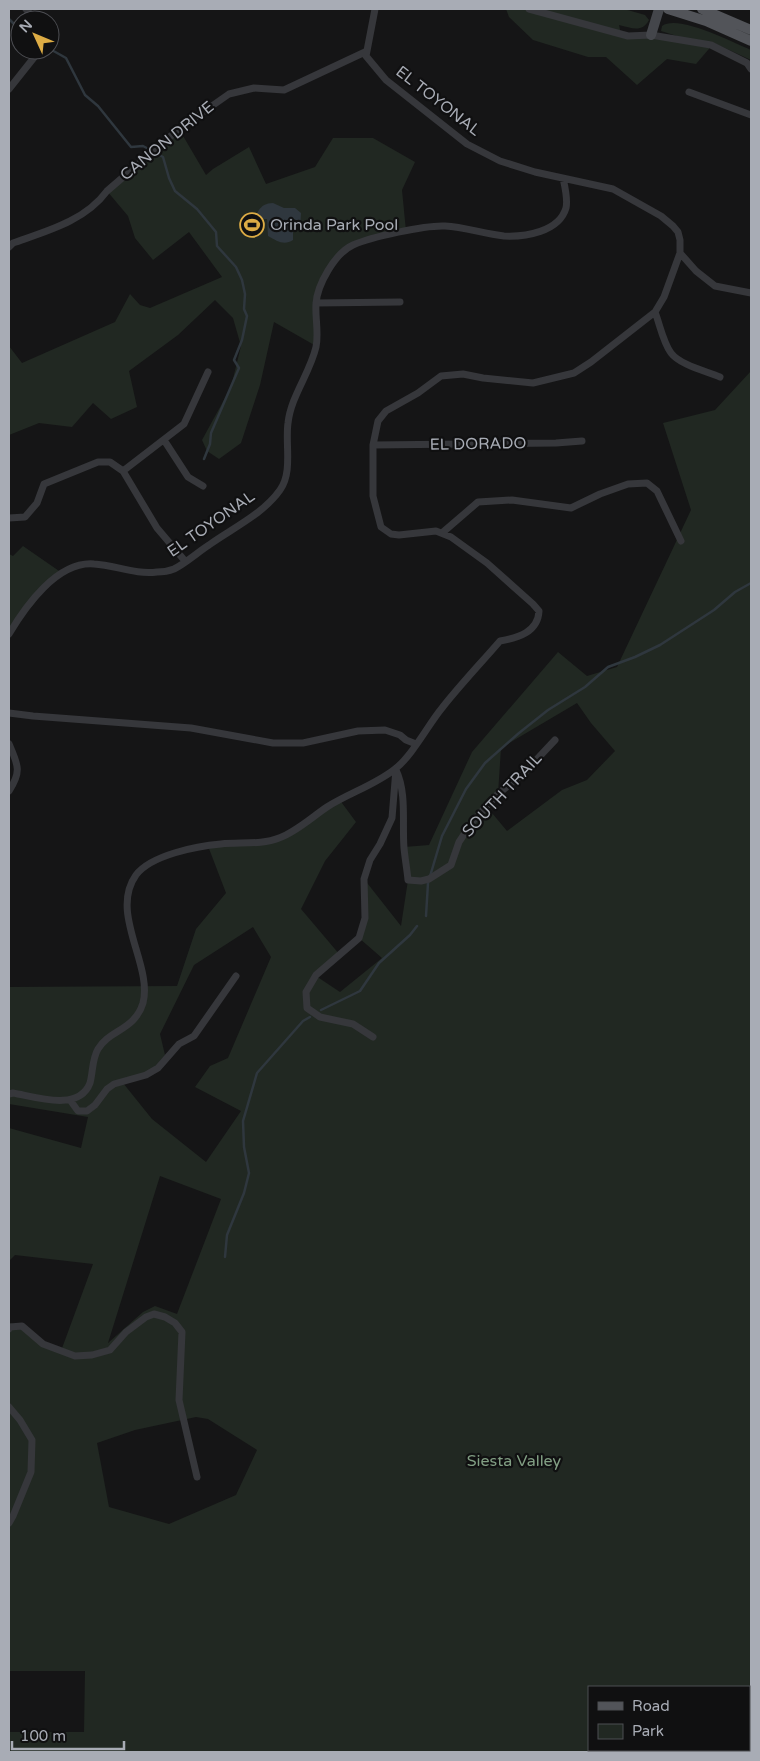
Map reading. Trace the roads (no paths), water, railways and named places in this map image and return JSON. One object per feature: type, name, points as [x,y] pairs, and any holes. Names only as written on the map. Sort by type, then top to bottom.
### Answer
[{"type":"main road","points":[[668,9],[706,20],[751,41]]},
{"type":"main road","points":[[702,9],[751,30]]},
{"type":"street","points":[[365,52],[375,9]]},
{"type":"street","points":[[529,9],[628,36],[651,35],[711,45],[746,63],[751,69]]},
{"type":"street","points":[[651,35],[659,9]]},
{"type":"street","name":"EL TOYONAL","points":[[9,634],[24,609],[40,591],[62,573],[76,566],[91,563],[127,570],[157,572],[172,570],[272,500],[283,484],[287,465],[287,424],[290,410],[316,346],[317,293],[337,257],[346,248],[367,240],[429,226],[450,226],[504,236],[522,235],[540,232],[554,224],[563,215],[566,207],[563,178],[500,161],[468,144],[386,80],[371,63],[365,52]]},
{"type":"street","name":"CANON DRIVE","points":[[9,247],[13,243],[64,226],[99,202],[107,190],[179,128],[229,94],[254,88],[284,90],[365,52]]},
{"type":"street","points":[[9,89],[32,60]]},
{"type":"street","points":[[689,92],[751,115]]},
{"type":"street","points":[[9,1094],[70,1100],[81,1096],[86,1090],[99,1048],[127,1027],[137,1016],[145,995],[143,974],[132,939],[128,908],[131,886],[138,873],[158,860],[200,847],[281,838],[339,799],[396,769],[441,708],[500,641],[515,639],[522,635],[534,626],[539,618],[539,611],[488,563],[451,537],[442,533],[428,531],[398,535],[391,534],[381,527],[373,496],[373,445],[375,432],[382,415],[391,407],[418,394],[441,376],[463,374],[533,384],[574,373],[655,312],[664,297],[680,253],[678,232],[661,216],[613,189],[563,178]]},
{"type":"street","points":[[680,253],[696,271],[715,286],[751,293]]},
{"type":"street","points":[[316,303],[400,302]]},
{"type":"street","points":[[655,312],[667,347],[672,355],[681,362],[720,377]]},
{"type":"street","points":[[123,470],[184,424],[208,372]]},
{"type":"street","points":[[164,440],[188,476],[203,486]]},
{"type":"street","name":"EL DORADO","points":[[373,445],[556,443],[582,441]]},
{"type":"street","points":[[9,518],[25,517],[37,502],[44,484],[98,462],[110,462],[123,470],[157,528],[185,561]]},
{"type":"street","points":[[442,533],[478,502],[512,500],[570,508],[628,484],[647,483],[657,491],[681,541]]},
{"type":"street","points":[[9,713],[191,728],[273,743],[303,743],[358,731],[384,730],[400,735],[416,744]]},
{"type":"street","name":"SOUTH TRAIL","points":[[396,769],[400,778],[408,880],[421,882],[451,865],[459,842],[474,821],[498,794],[524,772],[555,740]]},
{"type":"street","points":[[9,744],[17,761],[18,772],[17,779],[9,791]]},
{"type":"street","points":[[373,1037],[353,1024],[320,1017],[307,1008],[306,992],[316,976],[359,938],[364,918],[364,879],[370,860],[392,818],[396,769]]},
{"type":"street","points":[[70,1100],[78,1111],[87,1111],[114,1084],[146,1075],[158,1068],[179,1044],[194,1036],[236,976]]},
{"type":"street","points":[[9,1329],[22,1326],[43,1344],[75,1356],[92,1355],[110,1350],[126,1332],[146,1317],[154,1314],[165,1317],[175,1323],[182,1332],[179,1400],[197,1477]]},
{"type":"street","points":[[9,1407],[20,1420],[32,1440],[31,1472],[9,1523]]},
{"type":"waterway","points":[[60,55],[66,58],[85,95],[98,106],[131,147],[143,146],[163,157],[175,191],[197,209],[216,232],[217,246],[236,267],[242,280],[245,294],[244,309],[247,316],[242,340],[234,360],[239,368],[211,433],[210,444],[204,459]]},
{"type":"waterway","points":[[426,916],[428,883],[442,836],[466,789],[485,763],[548,710],[585,687],[608,667],[660,645],[714,610],[735,592],[751,583]]},
{"type":"waterway","points":[[321,1010],[360,991],[379,963],[410,935],[417,926]]},
{"type":"waterway","points":[[225,1257],[227,1235],[244,1193],[249,1173],[244,1147],[243,1121],[257,1073],[303,1021],[310,1017]]},
{"type":"place","name":"Orinda Park Pool","points":[[252,225]]},
{"type":"park label","name":"Siesta Valley","points":[[514,1461]]}]
